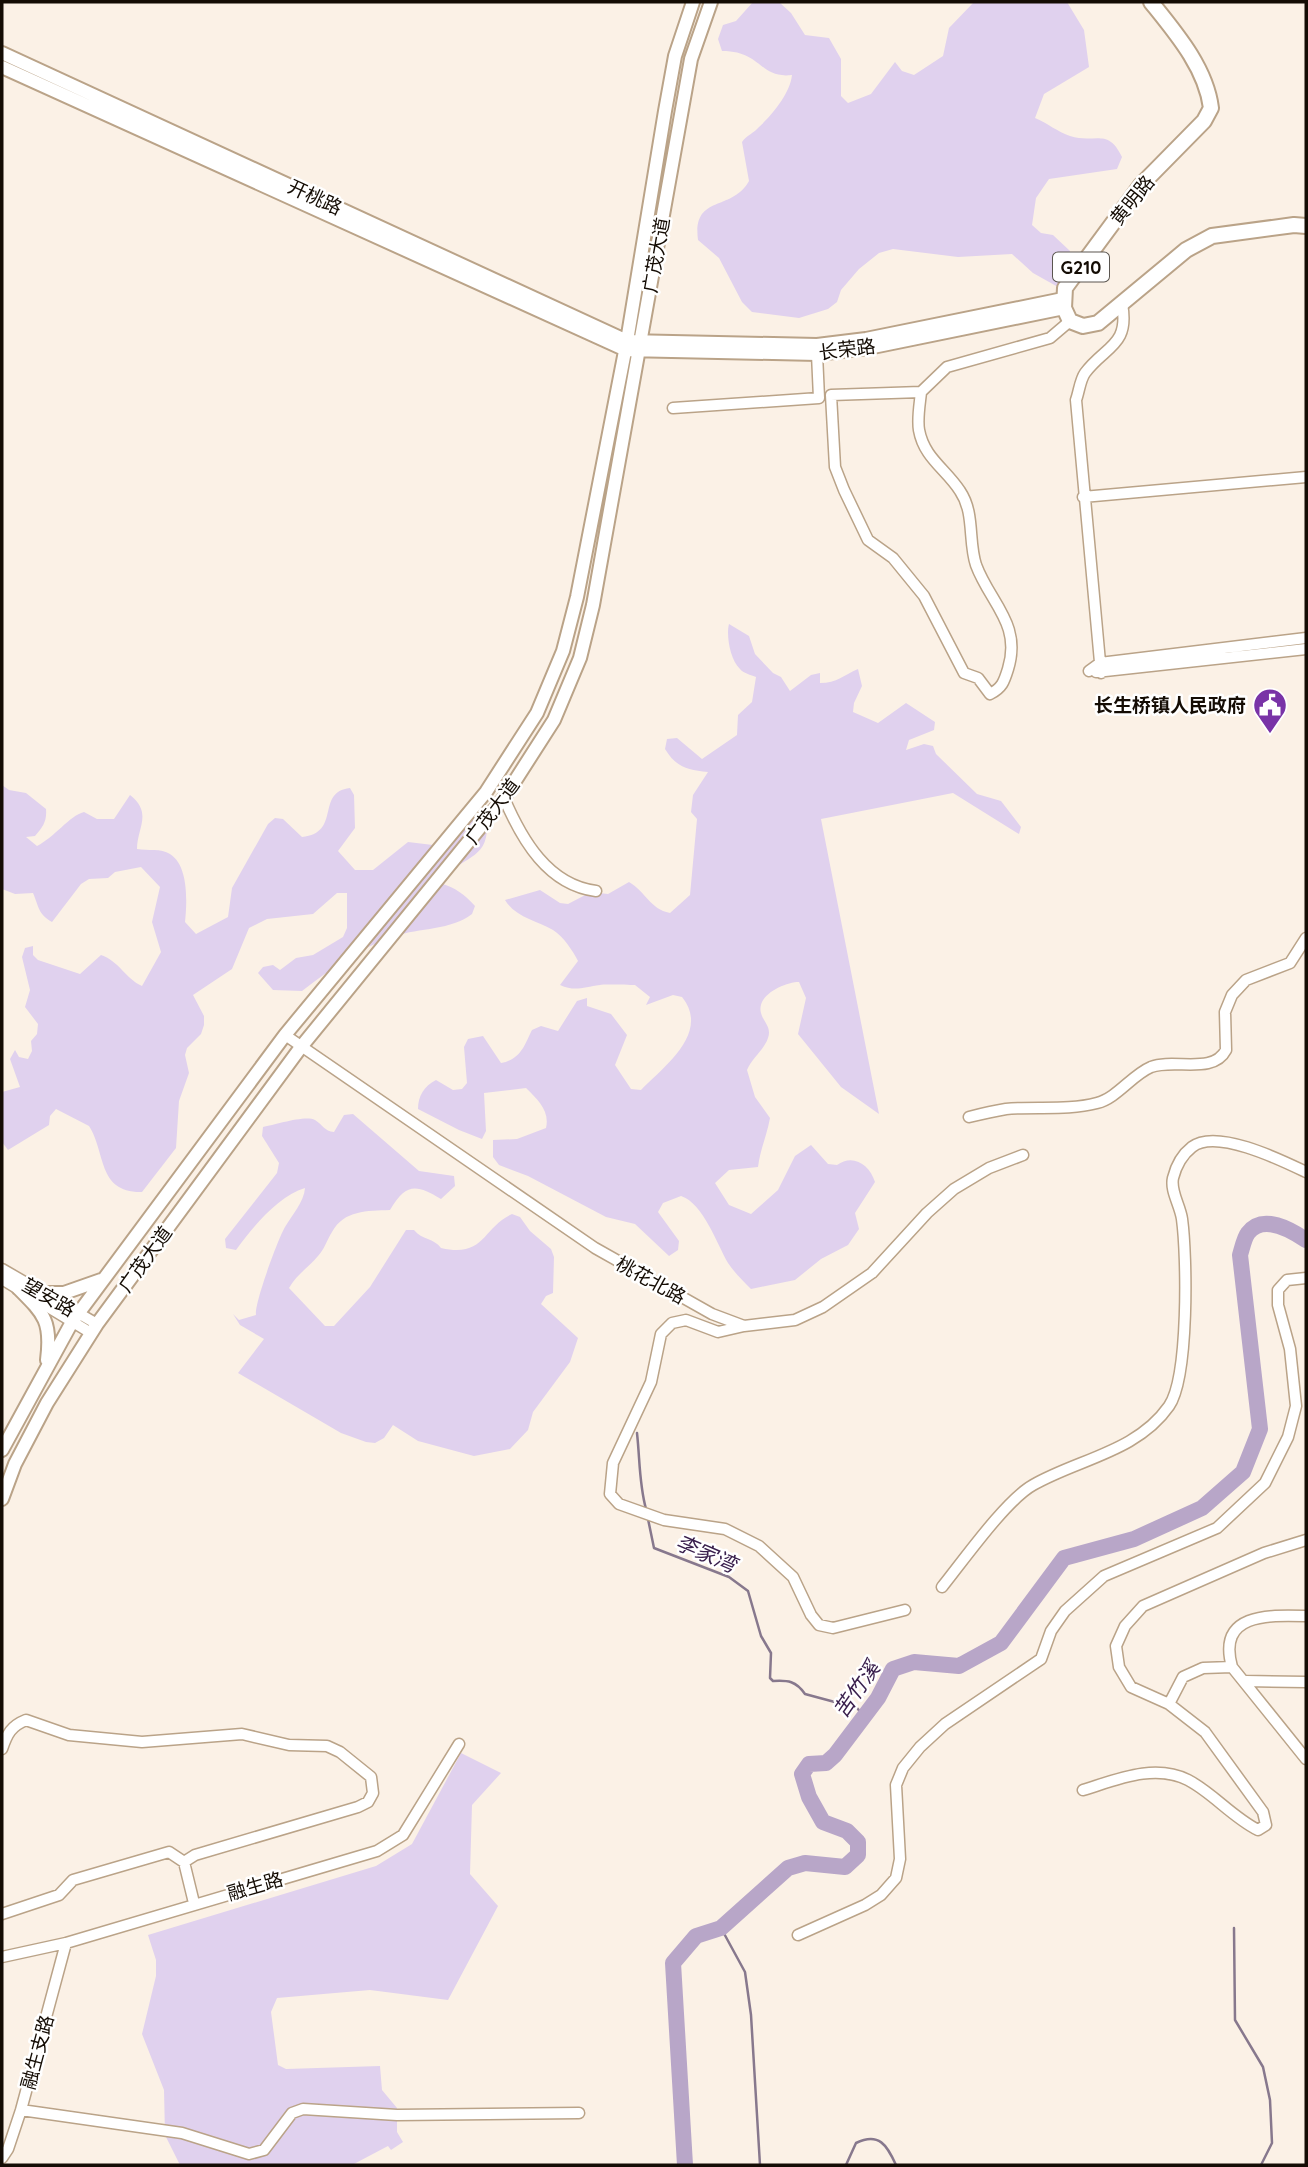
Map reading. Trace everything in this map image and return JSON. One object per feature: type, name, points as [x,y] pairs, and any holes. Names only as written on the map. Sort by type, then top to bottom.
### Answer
[{"type":"highway","name":"黄明路","points":[[1066,309],[1065,288],[1141,185],[1204,121],[1211,108],[1202,77],[1178,35],[1151,2]]},
{"type":"highway","name":"G210","points":[[1066,309],[1083,326],[1098,323],[1186,250],[1212,236],[1294,225],[1306,226]]},
{"type":"main road","name":"广茂大道","points":[[2,1499],[29,1435],[94,1329],[301,1048],[504,798],[554,720],[580,658],[633,347],[667,100],[676,56],[692,2]]},
{"type":"main road","name":"广茂大道","points":[[2,1450],[75,1318],[104,1278],[285,1035],[486,792],[537,713],[563,652],[577,597],[633,347],[691,59],[711,2]]},
{"type":"main road","name":"开桃路","points":[[2,53],[633,347]]},
{"type":"main road","name":"开桃路","points":[[2,67],[633,347]]},
{"type":"main road","name":"长荣路","points":[[633,347],[817,345],[1066,309]]},
{"type":"main road","name":"长荣路","points":[[633,347],[817,354],[868,348],[1066,309]]},
{"type":"main road","points":[[42,1293],[64,1293],[89,1287],[104,1278]]},
{"type":"main road","points":[[18,1288],[43,1313],[47,1323],[46,1367]]},
{"type":"street","points":[[1101,668],[1076,400],[1084,374],[1116,346],[1125,320],[1122,303]]},
{"type":"street","points":[[921,392],[918,429],[930,458],[961,492],[969,513],[976,564],[1007,621],[1013,653],[1004,682],[990,694],[978,678],[964,673],[924,596],[893,558],[868,540],[835,467],[831,396],[921,392],[947,367],[1050,338],[1066,309]]},
{"type":"street","points":[[673,408],[819,398],[817,354]]},
{"type":"street","points":[[1083,497],[1306,477]]},
{"type":"street","points":[[1101,668],[1306,638]]},
{"type":"street","points":[[1101,668],[1306,649]]},
{"type":"street","points":[[504,798],[518,831],[554,875],[575,888],[596,891]]},
{"type":"street","points":[[969,1117],[1007,1109],[1037,1110],[1100,1103],[1150,1068],[1167,1064],[1204,1064],[1216,1060],[1226,1050],[1225,1012],[1232,995],[1246,980],[1290,963],[1306,938]]},
{"type":"street","name":"桃花北路","points":[[285,1035],[595,1248],[712,1314],[744,1326],[795,1320],[823,1307],[872,1273],[927,1213],[954,1189],[989,1168],[1023,1155]]},
{"type":"street","points":[[942,1587],[990,1527],[1031,1486],[1130,1442],[1169,1406],[1181,1375],[1184,1340],[1182,1222],[1172,1180],[1182,1157],[1194,1145],[1218,1139],[1306,1172]]},
{"type":"street","name":"望安路","points":[[2,1269],[42,1293],[75,1318]]},
{"type":"street","points":[[798,1936],[865,1905],[881,1895],[895,1878],[900,1859],[896,1785],[903,1768],[920,1747],[945,1724],[1041,1659],[1051,1631],[1065,1611],[1104,1576],[1217,1528],[1265,1483],[1288,1437],[1296,1406],[1290,1349],[1278,1305],[1278,1290],[1287,1280],[1306,1278]]},
{"type":"street","name":"望安路","points":[[2,1279],[94,1329]]},
{"type":"street","points":[[744,1326],[718,1332],[686,1320],[672,1323],[661,1334],[651,1382],[613,1463],[609,1482],[610,1494],[619,1504],[664,1520],[725,1529],[759,1546],[793,1577],[811,1615],[819,1625],[833,1628],[905,1610]]},
{"type":"street","points":[[1083,1790],[1152,1772],[1187,1780],[1244,1823],[1258,1830],[1266,1825],[1263,1812],[1205,1732],[1169,1704],[1130,1686],[1119,1667],[1116,1646],[1125,1626],[1143,1606],[1264,1553],[1306,1540]]},
{"type":"street","points":[[1306,1616],[1252,1618],[1241,1624],[1230,1636],[1227,1648],[1231,1667],[1246,1681],[1306,1759]]},
{"type":"street","points":[[1169,1704],[1182,1677],[1203,1668],[1231,1667]]},
{"type":"street","points":[[1246,1681],[1306,1682]]},
{"type":"street","points":[[2,1749],[6,1735],[15,1725],[26,1720],[69,1735],[142,1742],[242,1734],[289,1745],[327,1746],[340,1752],[371,1777],[373,1793],[368,1802],[358,1807],[195,1855],[184,1862]]},
{"type":"street","name":"融生路","points":[[2,1957],[66,1943],[194,1903],[377,1852],[403,1835],[459,1744]]},
{"type":"street","points":[[2,1914],[59,1895],[73,1880],[169,1852],[178,1855],[184,1862],[194,1903]]},
{"type":"street","name":"融生支路","points":[[2,2158],[8,2149],[21,2110],[66,1943]]},
{"type":"street","points":[[21,2110],[182,2133],[249,2154],[264,2150],[292,2113],[303,2109],[397,2115],[579,2113]]},
{"type":"shaded area","points":[[753,2],[779,2],[791,13],[805,35],[829,38],[841,59],[841,96],[848,103],[871,94],[895,62],[902,71],[914,75],[943,56],[949,28],[974,2],[1067,2],[1084,30],[1089,67],[1044,94],[1035,118],[1070,136],[1106,139],[1117,148],[1122,157],[1117,169],[1049,179],[1036,198],[1032,225],[1041,233],[1053,235],[1070,251],[1069,265],[1058,287],[1033,273],[1012,254],[958,257],[893,249],[879,253],[859,269],[841,290],[837,302],[828,309],[799,318],[752,312],[742,302],[719,258],[698,240],[698,226],[707,209],[742,191],[749,181],[742,142],[775,110],[791,82],[792,75],[773,73],[745,55],[722,51],[718,39],[723,25],[736,21]]},
{"type":"shaded area","points":[[729,624],[749,636],[755,654],[773,673],[781,677],[790,691],[811,675],[820,673],[820,683],[826,683],[858,669],[862,686],[853,712],[878,723],[906,703],[935,722],[934,730],[909,740],[906,750],[924,744],[933,746],[936,754],[977,794],[1001,801],[1021,827],[1019,834],[953,793],[821,819],[879,1114],[841,1087],[798,1034],[806,998],[799,982],[786,984],[767,995],[763,1001],[761,1013],[769,1034],[747,1070],[755,1097],[770,1118],[758,1167],[729,1170],[715,1183],[729,1205],[751,1214],[778,1190],[795,1156],[811,1145],[828,1164],[837,1165],[849,1160],[860,1163],[869,1170],[875,1182],[855,1213],[859,1229],[848,1245],[821,1259],[795,1280],[751,1289],[728,1263],[703,1215],[689,1200],[681,1196],[663,1203],[658,1212],[679,1241],[678,1250],[669,1256],[635,1224],[606,1217],[528,1176],[499,1165],[493,1157],[493,1140],[517,1139],[546,1128],[545,1111],[526,1088],[484,1093],[486,1131],[482,1139],[418,1109],[422,1092],[436,1080],[453,1090],[462,1089],[467,1083],[464,1047],[468,1039],[483,1036],[501,1063],[508,1061],[521,1051],[532,1030],[541,1026],[558,1031],[577,1001],[587,998],[587,1006],[611,1014],[627,1035],[615,1065],[631,1089],[641,1090],[681,1048],[691,1023],[689,1010],[682,997],[673,995],[646,1005],[650,997],[635,985],[602,985],[575,989],[560,985],[578,961],[573,953],[557,933],[520,915],[505,900],[540,890],[560,903],[568,904],[591,892],[608,894],[629,882],[658,908],[670,913],[690,895],[697,819],[691,812],[693,795],[708,772],[683,766],[673,760],[665,749],[667,739],[677,738],[702,759],[737,735],[738,715],[752,702],[756,677],[741,670],[734,660],[729,641]]},
{"type":"shaded area","points":[[2,785],[9,790],[26,793],[46,809],[40,830],[35,836],[26,837],[37,846],[78,814],[84,812],[97,819],[114,819],[130,795],[141,808],[142,814],[137,849],[163,851],[170,854],[181,867],[185,885],[185,922],[196,934],[228,917],[232,888],[268,824],[275,818],[283,819],[302,837],[314,834],[326,821],[333,797],[350,788],[354,795],[355,828],[338,851],[355,870],[373,870],[408,842],[433,845],[478,810],[486,813],[487,829],[481,849],[440,883],[459,892],[475,906],[472,914],[455,923],[404,933],[369,947],[302,991],[273,990],[258,973],[263,967],[273,965],[280,970],[296,958],[313,955],[343,937],[347,928],[347,893],[337,893],[313,914],[267,919],[249,928],[232,969],[193,995],[204,1016],[204,1025],[201,1034],[187,1048],[185,1055],[189,1073],[179,1101],[176,1148],[142,1192],[128,1191],[117,1186],[110,1178],[89,1126],[56,1109],[50,1116],[49,1125],[8,1150],[2,1142],[2,1092],[20,1087],[10,1059],[15,1050],[19,1057],[28,1059],[32,1051],[31,1041],[37,1034],[38,1024],[25,1007],[30,990],[22,957],[25,948],[33,946],[33,955],[38,960],[80,974],[101,955],[113,961],[142,986],[161,952],[152,922],[160,887],[141,867],[115,872],[108,878],[89,879],[81,884],[52,922],[47,919],[41,913],[33,893],[15,894],[2,889]]},
{"type":"shaded area","points":[[353,1114],[419,1171],[454,1176],[455,1186],[441,1199],[425,1191],[412,1189],[401,1195],[390,1210],[357,1213],[343,1219],[320,1254],[289,1288],[325,1326],[334,1326],[370,1287],[406,1230],[414,1230],[441,1248],[466,1249],[482,1240],[512,1214],[520,1217],[530,1231],[551,1249],[554,1257],[553,1293],[546,1296],[541,1304],[578,1338],[570,1362],[533,1412],[528,1430],[510,1449],[474,1456],[418,1441],[393,1425],[384,1438],[375,1443],[366,1442],[341,1433],[238,1373],[264,1339],[240,1325],[233,1314],[239,1320],[256,1315],[272,1257],[305,1188],[276,1205],[236,1250],[226,1248],[225,1239],[277,1173],[279,1163],[262,1136],[263,1127],[297,1119],[310,1119],[334,1132],[344,1115]]},
{"type":"shaded area","points":[[461,1753],[501,1773],[472,1805],[470,1874],[498,1906],[448,2000],[370,1990],[277,1998],[271,2012],[278,2065],[286,2069],[380,2066],[382,2090],[397,2108],[397,2132],[403,2142],[391,2150],[388,2146],[352,2165],[180,2165],[165,2135],[164,2090],[142,2034],[156,1976],[156,1960],[148,1935],[376,1866],[412,1844]]},
{"type":"waterway","name":"苦竹溪","points":[[685,2165],[673,1963],[696,1936],[721,1928],[788,1868],[805,1863],[845,1867],[858,1855],[858,1842],[847,1831],[823,1822],[809,1797],[802,1774],[809,1764],[826,1763],[835,1755],[878,1698],[893,1669],[914,1662],[959,1666],[1001,1643],[1064,1558],[1134,1539],[1202,1508],[1243,1472],[1260,1429],[1240,1255],[1248,1233],[1261,1224],[1277,1225],[1306,1240]]},
{"type":"waterway","name":"李家湾","points":[[637,1433],[646,1509]]},
{"type":"waterway","name":"李家湾","points":[[648,1519],[654,1548],[729,1577],[748,1591],[761,1636],[771,1653],[770,1678],[773,1681],[791,1682],[805,1694],[857,1708],[863,1715]]},
{"type":"waterway","points":[[721,1928],[745,1972],[751,2015],[760,2165]]},
{"type":"waterway","points":[[1234,1928],[1235,2020],[1263,2067],[1270,2100],[1272,2143],[1261,2165]]},
{"type":"waterway","points":[[846,2165],[856,2143],[871,2139],[885,2146],[896,2165]]},
{"type":"place","name":"长生桥镇人民政府","points":[[1270,735]]}]
